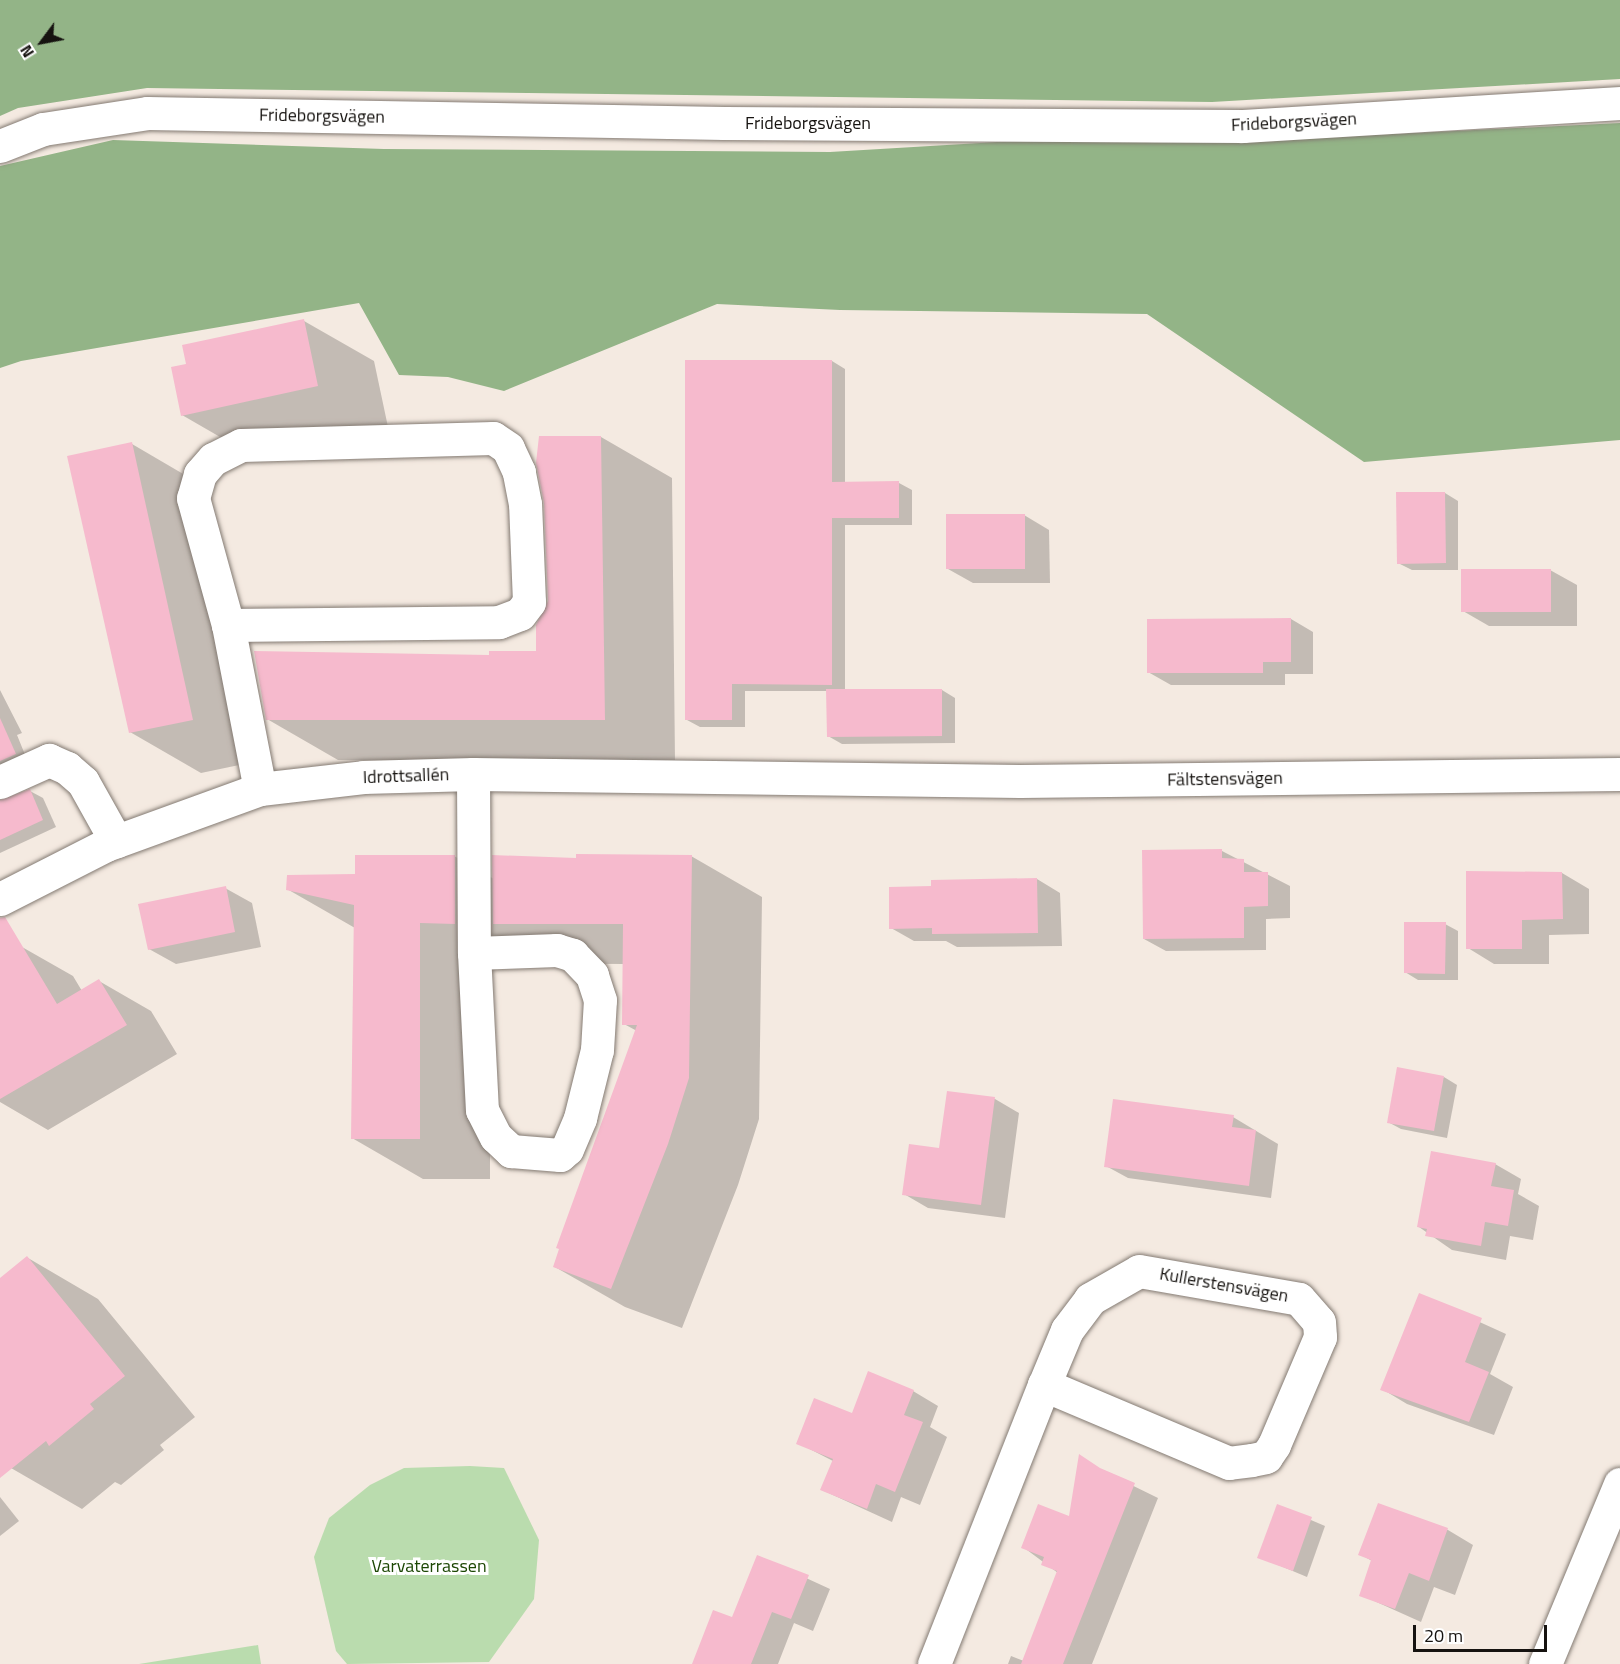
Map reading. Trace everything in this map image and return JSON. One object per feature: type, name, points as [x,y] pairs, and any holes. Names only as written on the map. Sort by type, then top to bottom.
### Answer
[{"type":"street","name":"Frideborgsvägen","points":[[0,146],[44,129],[147,113],[735,123],[1243,126],[1620,103]]},
{"type":"street","points":[[228,625],[499,622],[520,614],[529,602],[525,504],[519,472],[508,448],[493,438],[241,445],[213,459],[200,474],[193,498],[228,625],[260,789]]},
{"type":"street","points":[[0,782],[49,760],[68,768],[83,782],[116,841]]},
{"type":"street","points":[[473,774],[474,952],[482,1110],[496,1137],[511,1151],[560,1155],[567,1149],[580,1118],[597,1050],[600,1000],[592,975],[573,955],[557,950],[474,952]]},
{"type":"street","name":"Idrottsallén","points":[[0,899],[116,841],[260,789],[363,777],[473,774],[836,781]]},
{"type":"street","name":"Fältstensvägen","points":[[836,781],[1618,774]]},
{"type":"street","name":"Kullerstensvägen","points":[[934,1664],[1044,1385],[1067,1330],[1090,1299],[1139,1271],[1299,1299],[1319,1322],[1320,1337],[1274,1445],[1266,1456],[1252,1460],[1229,1463],[1044,1385]]},
{"type":"street","points":[[1545,1664],[1620,1484]]},
{"type":"green space","points":[[0,0],[1620,0],[1620,79],[1212,102],[147,88],[18,108],[0,116]]},
{"type":"green space","points":[[1620,123],[1620,440],[1364,462],[1147,314],[840,310],[717,304],[504,391],[448,377],[399,375],[359,303],[21,361],[0,368],[0,166],[113,140],[384,149],[830,152],[1063,138],[1251,141]]},
{"type":"green space","name":"Varvaterrassen","points":[[470,1466],[504,1468],[539,1540],[534,1599],[489,1662],[347,1664],[336,1651],[314,1557],[329,1518],[370,1485],[404,1468]]},
{"type":"green space","points":[[258,1645],[261,1664],[139,1664]]},
{"type":"building","points":[[304,319],[318,386],[181,416],[171,367],[186,364],[182,345]]},
{"type":"building","points":[[685,360],[832,360],[832,482],[899,481],[899,518],[832,518],[832,685],[732,684],[732,720],[685,720]]},
{"type":"building","points":[[539,436],[601,436],[605,720],[266,720],[254,651],[489,655],[489,651],[536,651],[536,625],[548,601],[544,503],[536,463]]},
{"type":"building","points":[[132,442],[193,720],[129,733],[67,456]]},
{"type":"building","points":[[1396,492],[1445,492],[1446,563],[1397,564]]},
{"type":"building","points":[[946,514],[1025,514],[1025,569],[946,569]]},
{"type":"building","points":[[1461,569],[1551,569],[1551,612],[1461,612]]},
{"type":"building","points":[[1291,618],[1291,662],[1263,662],[1263,673],[1147,673],[1147,619]]},
{"type":"building","points":[[826,689],[942,689],[942,736],[827,737]]},
{"type":"building","points":[[0,718],[16,754],[0,761]]},
{"type":"building","points":[[30,789],[43,820],[0,840],[0,800]]},
{"type":"building","points":[[1222,849],[1222,858],[1244,859],[1244,872],[1268,872],[1268,906],[1244,907],[1244,938],[1143,939],[1142,850]]},
{"type":"building","points":[[576,854],[692,855],[689,1078],[668,1144],[611,1289],[553,1267],[559,1249],[556,1248],[637,1025],[622,1025],[623,924],[493,924],[492,855],[576,858]]},
{"type":"building","points":[[355,855],[455,855],[455,924],[420,923],[420,1139],[351,1139],[354,905],[286,890],[287,875],[355,874]]},
{"type":"building","points":[[1466,871],[1562,872],[1563,919],[1522,920],[1522,949],[1466,949]]},
{"type":"building","points":[[1037,878],[1038,933],[932,934],[932,928],[889,929],[889,887],[931,886],[931,880]]},
{"type":"building","points":[[226,886],[235,932],[148,950],[138,904]]},
{"type":"building","points":[[5,917],[57,1004],[99,979],[127,1025],[0,1099],[0,918]]},
{"type":"building","points":[[1404,922],[1446,922],[1445,974],[1404,973]]},
{"type":"building","points":[[1397,1067],[1444,1076],[1434,1131],[1387,1123]]},
{"type":"building","points":[[947,1091],[995,1097],[981,1205],[902,1195],[909,1144],[939,1148]]},
{"type":"building","points":[[1113,1099],[1234,1115],[1232,1127],[1256,1130],[1249,1186],[1104,1167]]},
{"type":"building","points":[[1431,1151],[1496,1163],[1491,1186],[1514,1190],[1508,1226],[1485,1222],[1481,1246],[1425,1236],[1427,1229],[1417,1227]]},
{"type":"building","points":[[27,1256],[125,1376],[90,1404],[94,1409],[49,1446],[46,1441],[0,1478],[0,1278]]},
{"type":"building","points":[[1419,1293],[1482,1318],[1465,1362],[1489,1372],[1469,1422],[1380,1390]]},
{"type":"building","points":[[868,1371],[914,1390],[904,1415],[923,1422],[895,1492],[876,1484],[867,1509],[820,1490],[833,1459],[796,1444],[814,1398],[852,1413]]},
{"type":"building","points":[[1079,1454],[1100,1468],[1135,1483],[1063,1664],[1021,1664],[1057,1571],[1041,1565],[1044,1557],[1021,1548],[1038,1504],[1069,1516]]},
{"type":"building","points":[[1378,1503],[1448,1528],[1429,1581],[1409,1573],[1395,1609],[1359,1596],[1371,1560],[1358,1555]]},
{"type":"building","points":[[1277,1504],[1312,1517],[1293,1571],[1257,1558]]},
{"type":"building","points":[[757,1555],[809,1575],[791,1619],[772,1612],[751,1664],[692,1664],[713,1610],[732,1617]]}]
